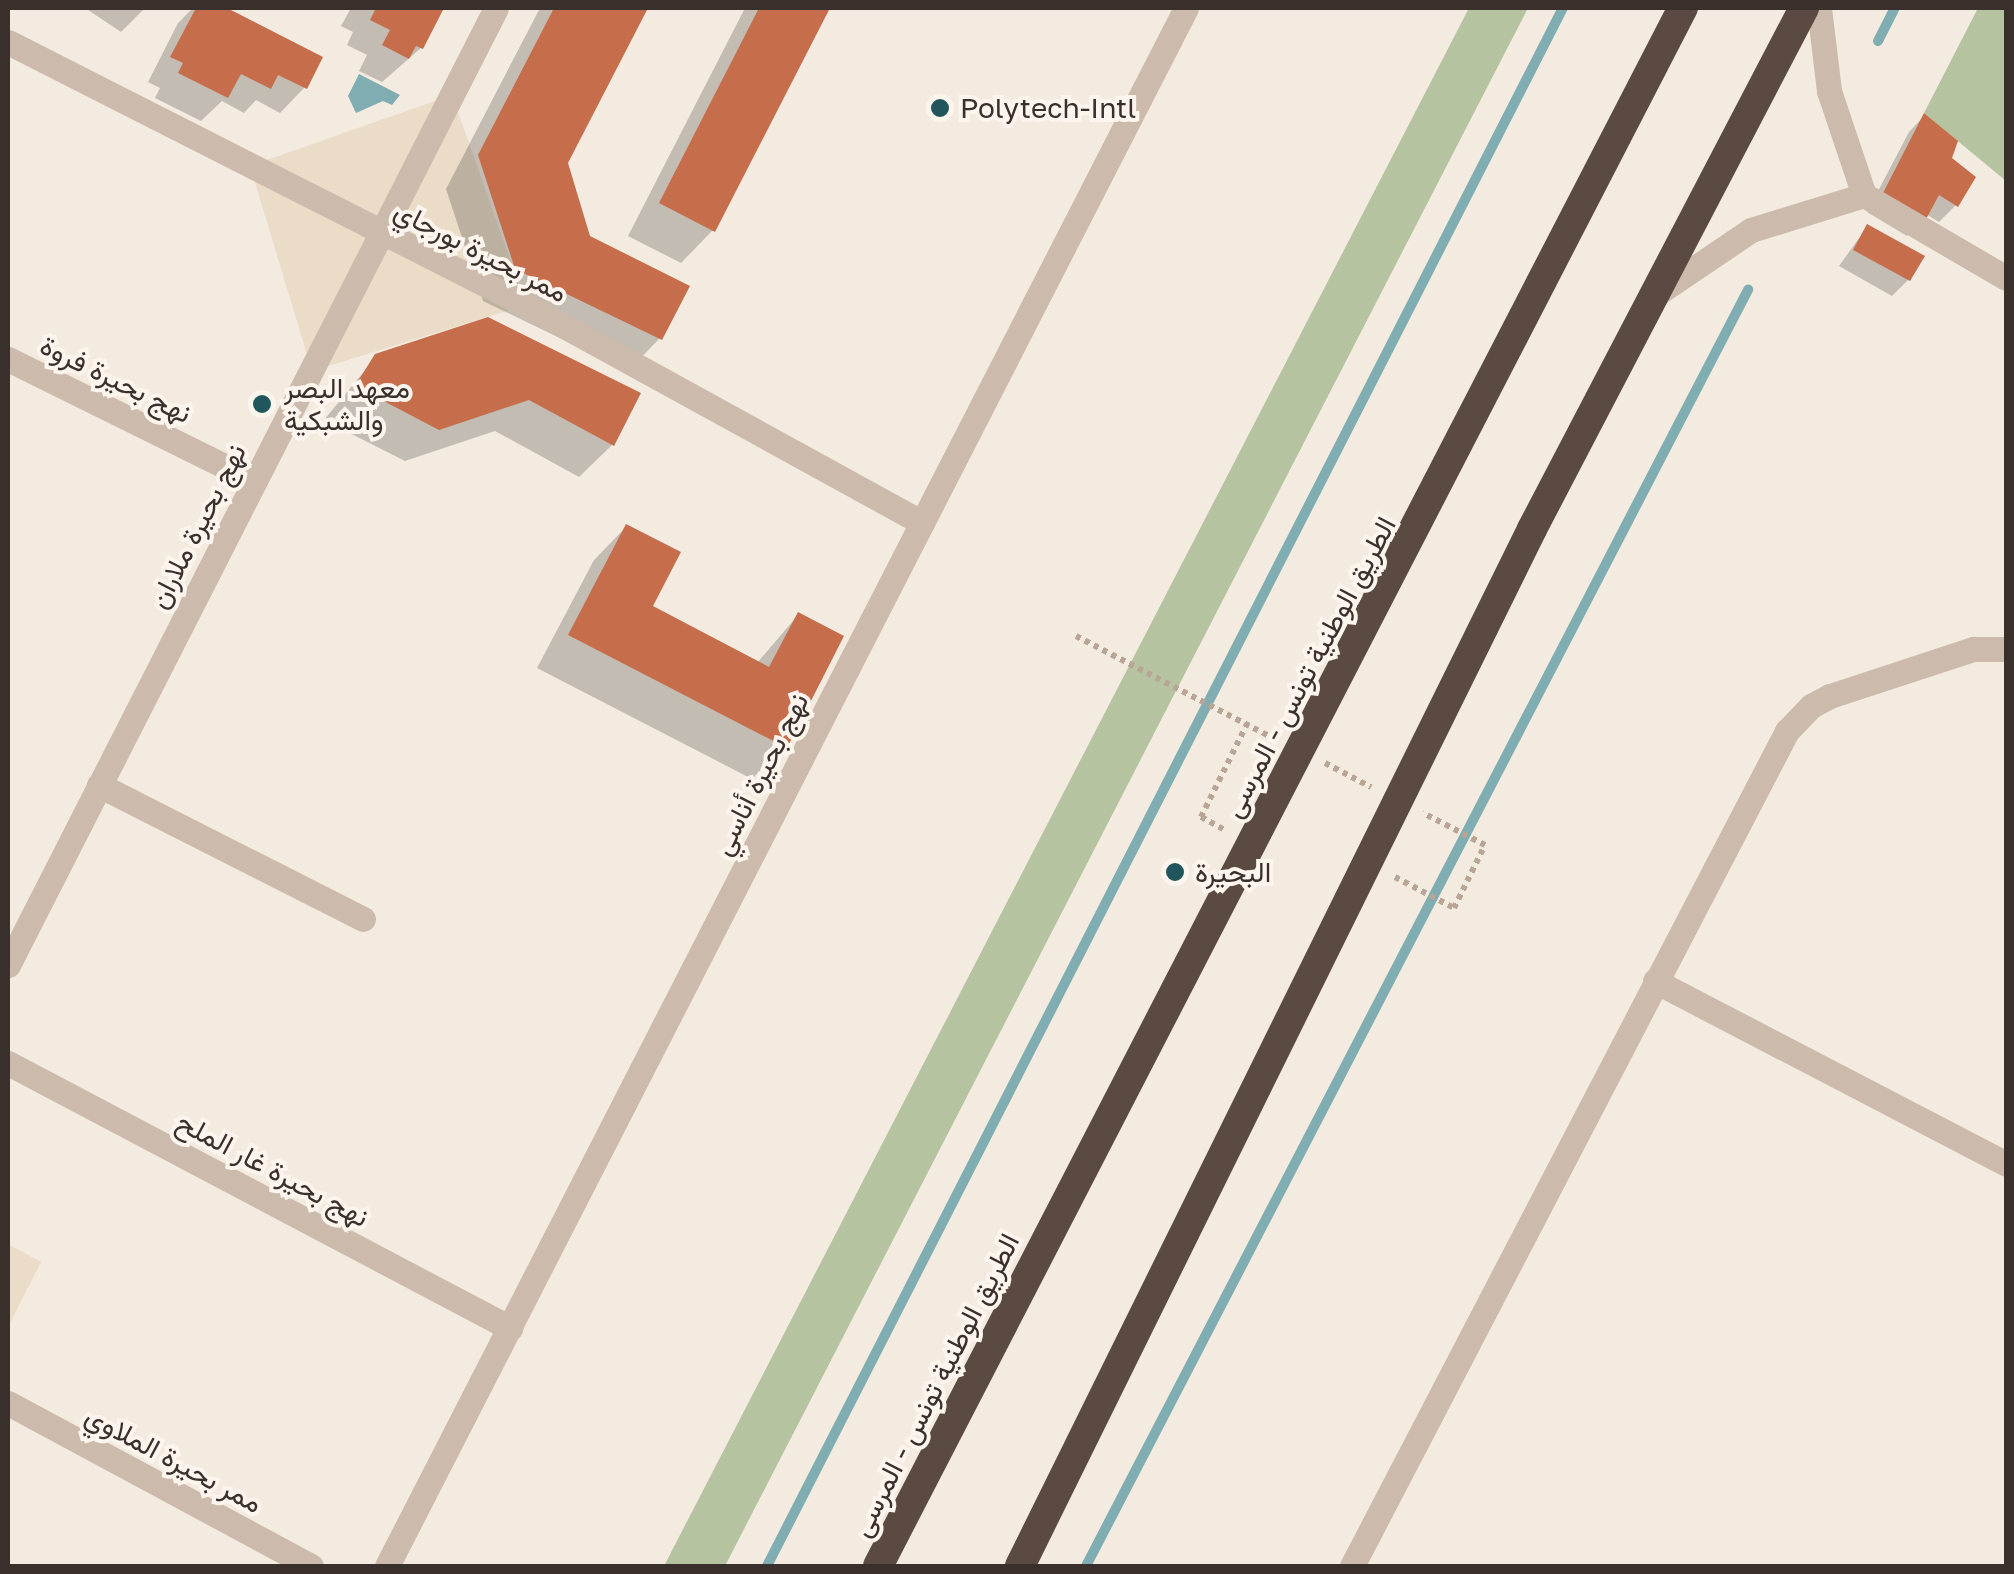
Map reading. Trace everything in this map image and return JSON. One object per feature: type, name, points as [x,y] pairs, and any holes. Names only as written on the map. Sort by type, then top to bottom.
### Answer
[{"type":"highway","name":"الطريق الوطنية تونس - المرسى","points":[[878,1566],[1683,8]]},
{"type":"highway","points":[[1020,1566],[1367,862],[1804,8]]},
{"type":"street","name":"نهج بحيرة ملاران","points":[[8,965],[496,8]]},
{"type":"street","name":"نهج بحيرة أناسي","points":[[387,1566],[1186,8]]},
{"type":"street","points":[[1819,8],[1829,91],[1864,195],[2006,278]]},
{"type":"street","name":"ممر بحيرة بورجاي","points":[[8,42],[381,235],[526,305],[922,522]]},
{"type":"street","points":[[1654,296],[1751,230],[1864,195]]},
{"type":"street","name":"نهج بحيرة فروة","points":[[8,359],[252,480]]},
{"type":"street","points":[[1352,1566],[1787,732],[1811,706],[1973,649],[2006,649]]},
{"type":"street","points":[[98,785],[363,919]]},
{"type":"street","points":[[1656,981],[2006,1164]]},
{"type":"street","name":"نهج بحيرة غار الملح","points":[[8,1062],[510,1328]]},
{"type":"street","name":"ممر بحيرة الملاوي","points":[[8,1404],[312,1566]]},
{"type":"path","points":[[1076,636],[1282,742]]},
{"type":"path","points":[[1208,802],[1247,724]]},
{"type":"path","points":[[1318,760],[1388,796]]},
{"type":"path","points":[[1367,862],[1454,908],[1486,845],[1406,804]]},
{"type":"green space","points":[[1469,8],[1528,8],[725,1566],[664,1566]]},
{"type":"green space","points":[[1978,8],[2006,8],[2006,181],[1924,113]]},
{"type":"shaded area","points":[[452,95],[526,305],[312,371],[250,166]]},
{"type":"shaded area","points":[[8,1244],[41,1262],[8,1327]]},
{"type":"water","points":[[359,74],[400,95],[392,105],[383,101],[356,113],[348,96]]},
{"type":"building","points":[[196,8],[227,8],[323,57],[307,89],[278,75],[271,89],[241,74],[228,98],[178,73],[183,63],[170,57]]},
{"type":"building","points":[[376,8],[444,8],[423,49],[416,46],[409,59],[382,45],[390,30],[370,20]]},
{"type":"building","points":[[554,8],[648,8],[568,163],[590,236],[690,286],[662,340],[515,269],[478,155]]},
{"type":"building","points":[[759,8],[830,8],[715,232],[659,203]]},
{"type":"building","points":[[1924,113],[1958,141],[1952,158],[1976,177],[1958,207],[1939,195],[1925,221],[1882,195]]},
{"type":"building","points":[[1867,224],[1925,256],[1910,281],[1853,250]]},
{"type":"building","points":[[488,317],[641,393],[614,446],[529,400],[439,430],[355,386],[375,354]]},
{"type":"building","points":[[626,524],[681,552],[653,606],[769,667],[798,612],[844,636],[787,748],[568,635]]},
{"type":"waterway","points":[[767,1566],[1563,8]]},
{"type":"waterway","points":[[1878,41],[1895,8]]},
{"type":"waterway","points":[[1086,1566],[1748,290]]},
{"type":"place","name":"Polytech-Intl","points":[[940,108]]},
{"type":"place","name":"معهد البصر والشبكية","points":[[262,404]]},
{"type":"place","name":"البحيرة","points":[[1175,872]]}]
